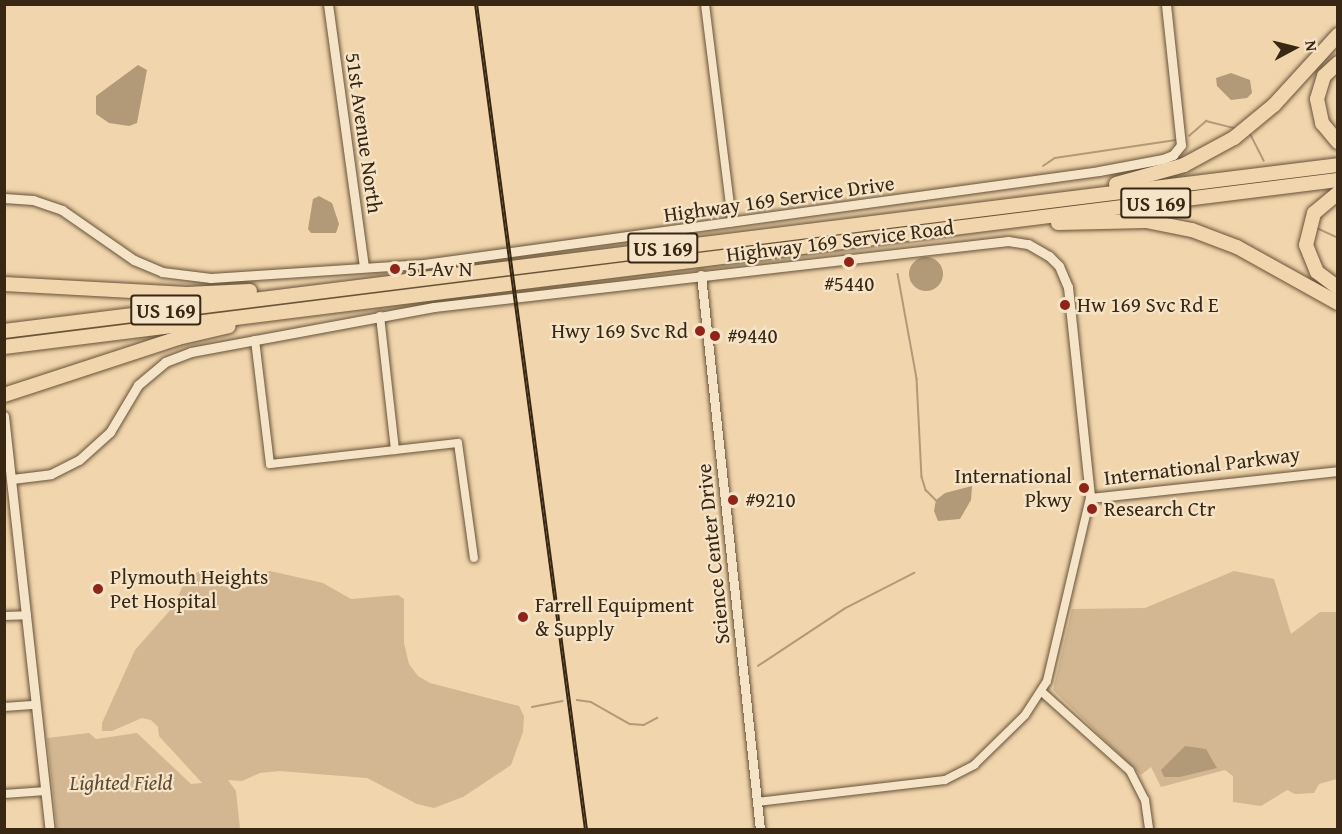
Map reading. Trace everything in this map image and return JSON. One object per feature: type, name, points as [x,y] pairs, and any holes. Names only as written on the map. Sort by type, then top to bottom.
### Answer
[{"type":"highway","points":[[998,206],[1153,175],[1208,154],[1274,105],[1338,35]]},
{"type":"highway","points":[[1338,63],[1324,76],[1317,99],[1322,123],[1338,142]]},
{"type":"highway","name":"US 169","points":[[4,331],[1338,165]]},
{"type":"highway","name":"US 169","points":[[4,347],[1338,180]]},
{"type":"highway","points":[[1338,193],[1314,213],[1306,245],[1317,272],[1338,288]]},
{"type":"highway","points":[[975,225],[1113,220],[1177,226],[1237,247],[1338,303]]},
{"type":"highway","points":[[4,284],[188,294],[327,290]]},
{"type":"highway","points":[[4,395],[178,338],[308,309]]},
{"type":"street","name":"51st Avenue North","points":[[328,4],[364,267]]},
{"type":"street","points":[[705,4],[732,222]]},
{"type":"street","name":"Highway 169 Service Drive","points":[[4,198],[33,200],[62,210],[134,260],[162,272],[211,278],[482,257],[1099,171],[1163,159],[1178,150],[1182,140],[1166,4]]},
{"type":"street","name":"Highway 169 Service Road","points":[[12,479],[59,471],[89,453],[110,432],[138,385],[165,362],[190,352],[380,316],[701,275],[1008,241],[1042,251],[1059,266],[1066,279],[1090,498]]},
{"type":"street","name":"Science Center Drive","points":[[701,275],[760,830]]},
{"type":"street","points":[[380,316],[395,450]]},
{"type":"street","points":[[255,340],[270,464],[458,443],[474,558]]},
{"type":"street","points":[[4,416],[50,830]]},
{"type":"street","name":"International Parkway","points":[[757,802],[951,778],[974,765],[1025,715],[1042,692],[1090,498],[1338,471]]},
{"type":"street","points":[[4,616],[27,615]]},
{"type":"street","points":[[1042,692],[1130,771],[1145,800],[1149,830]]},
{"type":"street","points":[[4,707],[36,705]]},
{"type":"street","points":[[4,794],[46,790]]},
{"type":"green space","name":"Lighted Field","points":[[202,570],[213,572],[229,589],[245,588],[254,575],[270,571],[323,583],[351,599],[398,595],[404,599],[404,643],[409,664],[418,676],[430,683],[519,706],[524,716],[523,732],[511,765],[463,797],[434,808],[417,804],[367,778],[279,771],[260,773],[242,781],[228,780],[236,791],[240,829],[57,829],[47,738],[89,733],[96,739],[137,733],[191,784],[202,783],[159,736],[158,727],[151,720],[142,718],[112,731],[102,731],[102,723],[135,650],[172,608],[187,578]]},
{"type":"green space","points":[[1234,571],[1274,579],[1291,634],[1320,612],[1337,612],[1337,779],[1319,784],[1314,793],[1295,794],[1287,790],[1261,806],[1233,802],[1233,776],[1225,770],[1161,787],[1151,767],[1141,775],[1053,690],[1072,609],[1145,608]]},
{"type":"shaded area","points":[[138,65],[147,70],[137,123],[129,126],[109,123],[96,114],[96,96]]},
{"type":"shaded area","points":[[1231,73],[1250,80],[1252,93],[1247,98],[1231,100],[1217,86],[1216,78]]},
{"type":"shaded area","points":[[319,196],[332,203],[339,224],[336,233],[311,233],[308,229],[313,199]]},
{"type":"shaded area","points":[[926,257],[938,262],[943,274],[938,286],[926,291],[914,286],[909,274],[914,262]]},
{"type":"shaded area","points":[[972,486],[971,500],[960,519],[938,521],[934,511],[936,500],[945,493]]},
{"type":"shaded area","points":[[1185,746],[1206,749],[1217,768],[1180,777],[1164,777],[1161,770]]},
{"type":"waterway","points":[[1189,136],[1206,121],[1235,128]]},
{"type":"waterway","points":[[1250,133],[1264,161]]},
{"type":"waterway","points":[[1043,166],[1055,158],[1176,140]]},
{"type":"waterway","points":[[1317,228],[1338,238]]},
{"type":"waterway","points":[[898,274],[917,379],[922,477],[926,490],[936,500]]},
{"type":"waterway","points":[[758,666],[844,609],[914,573]]},
{"type":"waterway","points":[[577,700],[591,702],[630,724],[644,725],[657,718]]},
{"type":"waterway","points":[[532,707],[562,701]]},
{"type":"railway","points":[[476,4],[586,830]]},
{"type":"place","name":"#5440","points":[[849,262]]},
{"type":"place","name":"51 Av N","points":[[395,269]]},
{"type":"place","name":"Hw 169 Svc Rd E","points":[[1065,305]]},
{"type":"place","name":"Hwy 169 Svc Rd","points":[[700,331]]},
{"type":"place","name":"#9440","points":[[715,336]]},
{"type":"place","name":"International Pkwy","points":[[1084,488]]},
{"type":"place","name":"#9210","points":[[733,500]]},
{"type":"place","name":"Research Ctr","points":[[1092,509]]},
{"type":"place","name":"Plymouth Heights Pet Hospital","points":[[98,589]]},
{"type":"place","name":"Farrell Equipment & Supply","points":[[523,617]]}]
